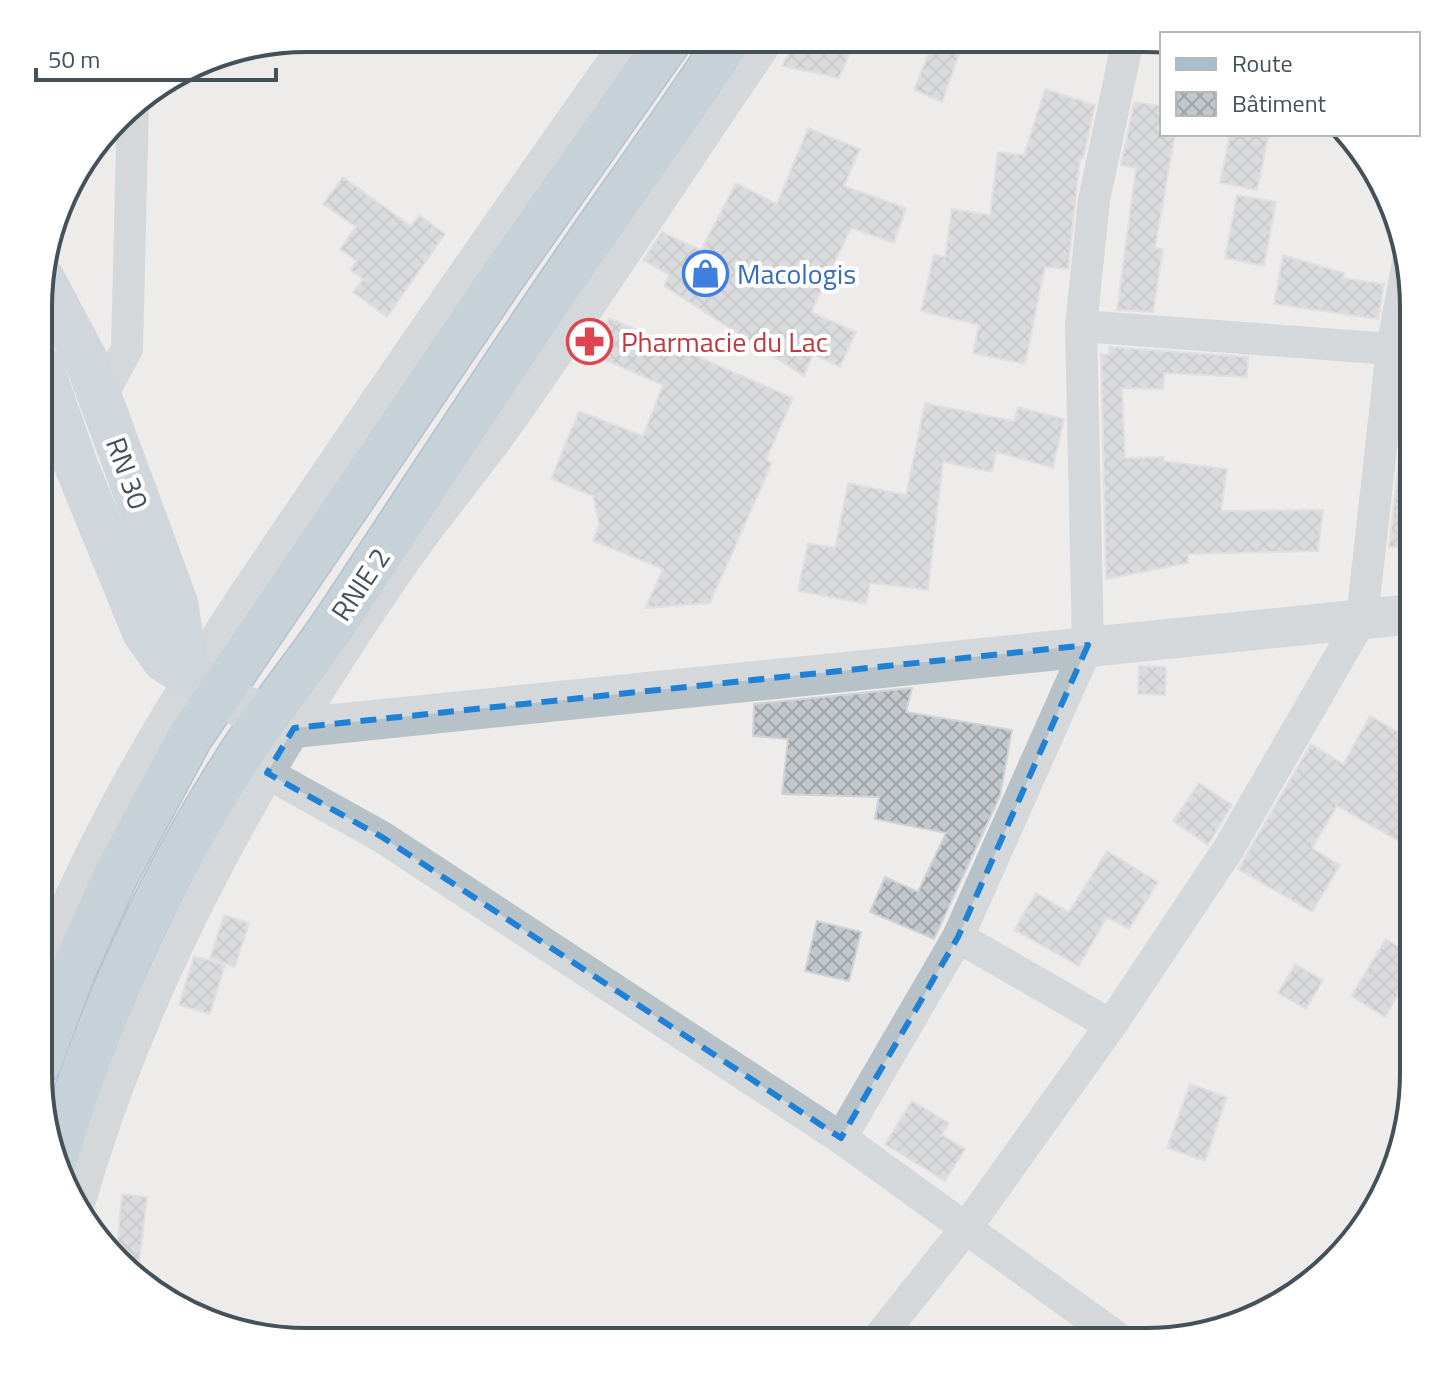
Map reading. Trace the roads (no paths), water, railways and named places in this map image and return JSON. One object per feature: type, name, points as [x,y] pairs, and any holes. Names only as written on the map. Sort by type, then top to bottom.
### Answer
[{"type":"highway","name":"RNIE 2","points":[[53,1025],[73,971],[203,685],[660,52]]},
{"type":"highway","name":"RNIE 2","points":[[62,1139],[91,1052],[184,846],[280,722],[339,616],[546,303],[667,134],[720,52]]},
{"type":"main road","name":"RN 30","points":[[53,297],[87,362],[203,685]]},
{"type":"main road","name":"RN 30","points":[[52,396],[75,463],[144,632],[164,660],[203,685]]},
{"type":"main road","points":[[203,685],[280,722]]},
{"type":"street","points":[[53,941],[88,861],[465,270],[620,52]]},
{"type":"street","points":[[82,1194],[108,1112],[169,960],[208,879],[267,773],[280,722],[518,410],[760,53]]},
{"type":"street","points":[[841,1138],[958,937],[1088,645],[1081,326],[1094,200],[1125,53]]},
{"type":"street","points":[[100,398],[127,349],[133,121]]},
{"type":"street","points":[[887,1327],[966,1228],[1111,1025],[1229,848],[1362,618],[1399,310]]},
{"type":"street","points":[[1081,326],[1392,349]]},
{"type":"street","points":[[280,722],[1399,615]]},
{"type":"street","points":[[267,773],[382,837],[841,1138],[1103,1327]]},
{"type":"street","points":[[958,937],[1111,1025]]},
{"type":"place","name":"Macologis","points":[[706,273]]},
{"type":"place","name":"Pharmacie du Lac","points":[[590,341]]}]
